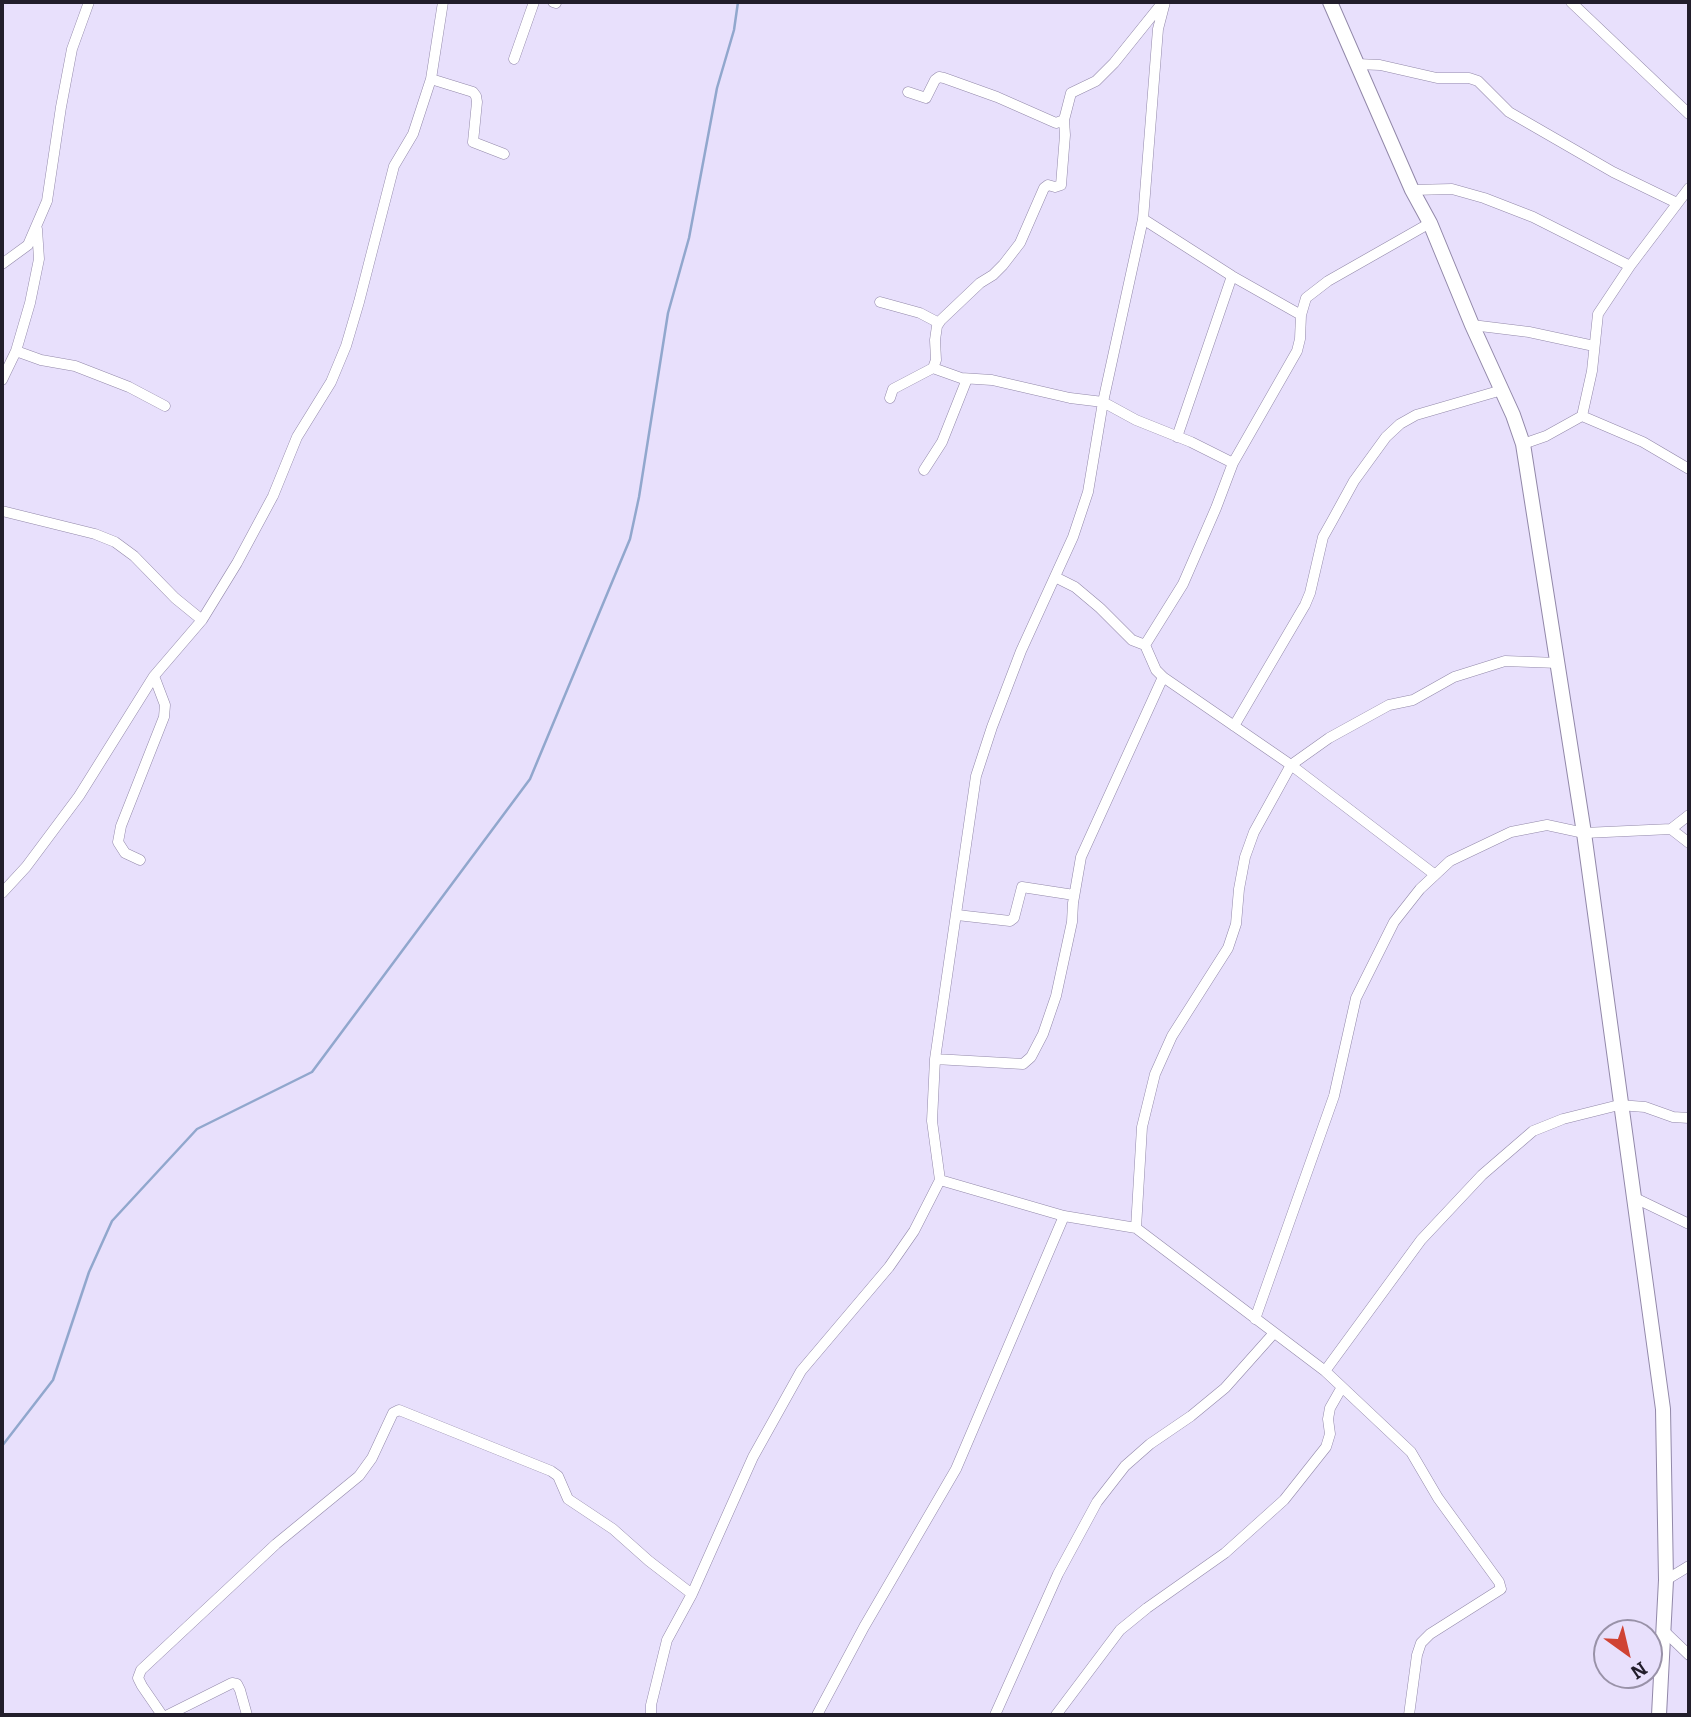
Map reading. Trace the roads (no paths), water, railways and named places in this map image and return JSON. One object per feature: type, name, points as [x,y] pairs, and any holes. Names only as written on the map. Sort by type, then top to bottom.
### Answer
[{"type":"street","points":[[2,264],[28,245],[47,201],[72,49],[89,2]]},
{"type":"street","points":[[2,893],[26,867],[79,796],[154,676],[202,620],[274,496],[297,437],[331,382],[356,313],[394,166],[413,134],[431,79],[443,2]]},
{"type":"street","points":[[513,59],[534,2]]},
{"type":"street","points":[[890,398],[893,389],[933,368],[939,323],[980,282],[993,275],[1014,252],[1044,188],[1048,185],[1061,185],[1064,120],[1071,93],[1096,81],[1164,2]]},
{"type":"street","points":[[651,1715],[667,1640],[692,1594],[753,1457],[801,1371],[889,1267],[914,1231],[940,1180],[932,1121],[935,1059],[976,776],[1016,663],[1073,537],[1088,492],[1102,402],[1143,219],[1158,29],[1164,2]]},
{"type":"street","points":[[1330,2],[1412,190],[1430,223],[1513,415],[1522,444],[1584,833],[1619,1105],[1635,1198],[1663,1409],[1666,1580],[1663,1629],[1689,1655]]},
{"type":"street","points":[[1570,2],[1689,114]]},
{"type":"street","points":[[1357,64],[1380,65],[1437,78],[1469,78],[1478,81],[1509,112],[1613,172],[1676,203]]},
{"type":"street","points":[[908,92],[926,98],[939,77],[997,97],[1056,123],[1064,120]]},
{"type":"street","points":[[431,79],[473,92],[477,96],[473,142],[504,154]]},
{"type":"street","points":[[1522,444],[1546,436],[1582,416],[1592,371],[1598,314],[1630,266],[1689,188]]},
{"type":"street","points":[[1412,190],[1452,189],[1484,198],[1533,217],[1630,266]]},
{"type":"street","points":[[1143,219],[1232,276],[1301,315]]},
{"type":"street","points":[[1145,645],[1182,584],[1233,463],[1297,351],[1306,298],[1328,281],[1430,223]]},
{"type":"street","points":[[2,380],[16,351],[30,303],[38,259],[36,226]]},
{"type":"street","points":[[1177,437],[1232,276]]},
{"type":"street","points":[[880,303],[920,313],[939,323]]},
{"type":"street","points":[[1472,325],[1529,332],[1594,346]]},
{"type":"street","points":[[16,351],[41,360],[75,366],[129,387],[164,406]]},
{"type":"street","points":[[933,368],[950,376],[992,380],[1070,398],[1102,402],[1233,463]]},
{"type":"street","points":[[923,470],[942,442],[967,379]]},
{"type":"street","points":[[1234,726],[1305,605],[1323,537],[1354,481],[1386,437],[1416,415],[1502,390]]},
{"type":"street","points":[[1582,416],[1643,442],[1689,469]]},
{"type":"street","points":[[2,511],[95,534],[115,542],[134,556],[175,598],[202,620]]},
{"type":"street","points":[[1055,577],[1075,587],[1132,640],[1145,645],[1156,670],[1163,677],[1292,765],[1433,874]]},
{"type":"street","points":[[1136,1228],[1142,1127],[1155,1074],[1172,1036],[1228,948],[1236,924],[1245,857],[1254,832],[1292,765],[1329,738],[1389,705],[1413,700],[1454,677],[1506,661],[1558,663]]},
{"type":"street","points":[[140,860],[125,853],[118,842],[121,826],[164,717],[165,705],[154,676]]},
{"type":"street","points":[[935,1059],[1023,1064],[1031,1058],[1043,1034],[1056,996],[1072,922],[1081,857],[1163,677]]},
{"type":"street","points":[[1255,1319],[1334,1096],[1356,998],[1394,922],[1433,874],[1450,861],[1511,832],[1546,825],[1584,833],[1671,829],[1689,815]]},
{"type":"street","points":[[1671,829],[1689,844]]},
{"type":"street","points":[[957,915],[1010,921],[1014,918],[1022,887],[1074,895]]},
{"type":"street","points":[[1325,1371],[1421,1240],[1482,1175],[1533,1131],[1563,1119],[1619,1105],[1645,1107],[1673,1117],[1689,1118]]},
{"type":"street","points":[[940,1180],[1064,1216],[1136,1228],[1325,1371],[1411,1452],[1438,1498],[1501,1586],[1499,1592],[1430,1634],[1421,1643],[1409,1715]]},
{"type":"street","points":[[1635,1198],[1689,1224]]},
{"type":"street","points":[[817,1715],[864,1627],[956,1469],[1064,1216]]},
{"type":"street","points":[[995,1715],[1058,1574],[1097,1502],[1125,1466],[1225,1388],[1274,1333]]},
{"type":"street","points":[[1056,1715],[1120,1630],[1146,1608],[1225,1553],[1284,1500],[1326,1447],[1330,1434],[1330,1408],[1342,1387]]},
{"type":"street","points":[[162,1715],[138,1678],[141,1671],[276,1544],[359,1476],[379,1444],[393,1413],[399,1410],[551,1471],[558,1476],[568,1499],[613,1528],[649,1561],[692,1594]]},
{"type":"street","points":[[1666,1580],[1689,1566]]},
{"type":"street","points":[[169,1715],[232,1683],[240,1690],[247,1715]]},
{"type":"street","points":[[1659,1715],[1660,1689]]},
{"type":"waterway","points":[[2,1446],[53,1380],[89,1272],[112,1221],[197,1129],[312,1072],[530,779],[630,539],[668,313],[689,238],[717,88],[734,30],[738,2]]}]
